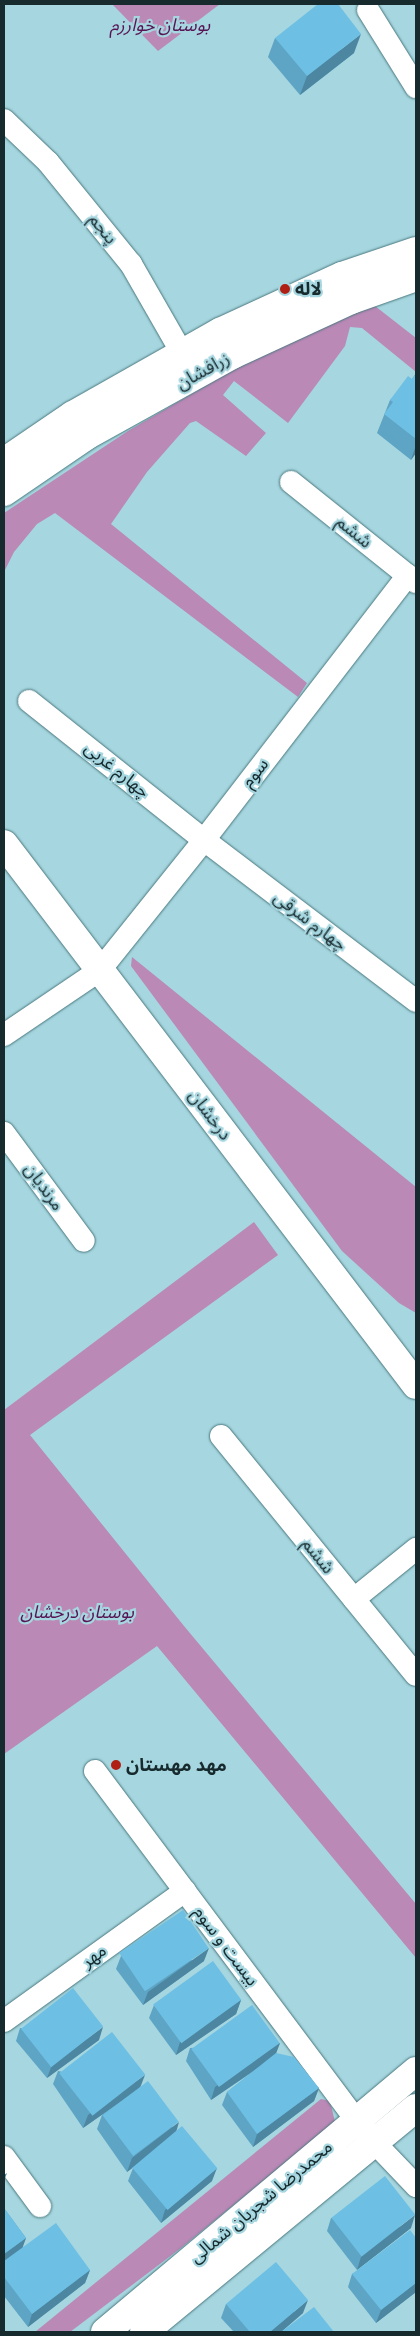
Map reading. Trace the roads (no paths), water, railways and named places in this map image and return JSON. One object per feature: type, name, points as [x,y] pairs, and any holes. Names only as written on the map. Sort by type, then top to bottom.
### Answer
[{"type":"street","points":[[368,10],[416,87]]},
{"type":"street","name":"پنجم","points":[[4,120],[48,162],[131,264],[182,354]]},
{"type":"street","name":"زرافشان","points":[[4,462],[73,415],[220,332],[342,276],[416,251]]},
{"type":"street","name":"زرافشان","points":[[4,492],[86,436],[232,355],[351,300],[416,277]]},
{"type":"street","name":"ششم","points":[[291,482],[412,578]]},
{"type":"street","name":"سوم","points":[[4,1034],[100,970],[412,578]]},
{"type":"street","name":"چهارم غربی","points":[[29,701],[204,840]]},
{"type":"street","name":"چهارم شرقی","points":[[204,840],[416,1001]]},
{"type":"street","name":"درخشان","points":[[4,844],[416,1385]]},
{"type":"street","name":"مرنديان","points":[[4,1133],[84,1241]]},
{"type":"street","name":"ششم","points":[[221,1436],[416,1676]]},
{"type":"street","points":[[354,1599],[416,1550]]},
{"type":"street","name":"بیست و سوم","points":[[95,1771],[366,2132],[416,2186]]},
{"type":"street","name":"مهر","points":[[4,2021],[185,1890]]},
{"type":"street","name":"محمدرضا شجریان شمالی","points":[[144,2332],[366,2132],[416,2071]]},
{"type":"street","name":"محمدرضا شجریان شمالی","points":[[105,2332],[366,2132],[416,2108]]},
{"type":"street","points":[[4,2157],[40,2206]]},
{"type":"place","name":"لاله","points":[[285,289]]},
{"type":"place","name":"مهد مهستان","points":[[116,1765]]},
{"type":"park label","name":"بوستان خوارزم","points":[[160,25]]},
{"type":"park label","name":"بوستان درخشان","points":[[77,1612]]}]
